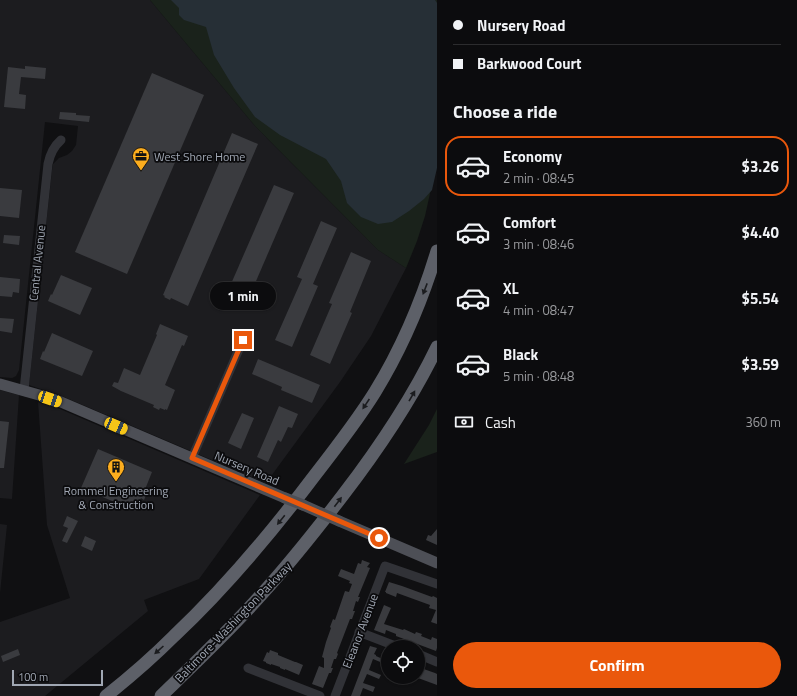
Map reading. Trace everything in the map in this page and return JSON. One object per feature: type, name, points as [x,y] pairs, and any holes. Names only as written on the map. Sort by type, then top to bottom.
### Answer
[{"type":"highway","points":[[106,696],[174,637],[227,582],[287,512],[350,429],[397,353],[414,318],[437,252]]},
{"type":"highway","name":"Baltimore-Washington Parkway","points":[[160,696],[260,597],[318,528],[378,447],[403,410],[425,372],[437,347]]},
{"type":"main road","name":"Nursery Road","points":[[0,384],[24,390],[76,408],[437,563]]},
{"type":"street","name":"Central Avenue","points":[[24,390],[48,164],[51,153],[61,140]]},
{"type":"street","points":[[192,458],[243,340]]},
{"type":"street","name":"Eleanor Avenue","points":[[334,696],[385,566],[437,584]]},
{"type":"street","points":[[359,632],[381,640]]},
{"type":"street","points":[[425,657],[437,662]]},
{"type":"street","points":[[248,668],[320,696]]},
{"type":"shaded area","points":[[0,0],[150,0],[255,126],[378,250],[406,268],[371,336],[340,382],[266,483],[64,397],[29,385],[53,164],[59,158],[72,151],[76,145],[78,126],[45,122],[19,370],[16,376],[12,378],[0,377]]},
{"type":"shaded area","points":[[150,0],[437,0],[437,162],[425,216],[406,268],[378,250],[255,126]]},
{"type":"shaded area","points":[[171,0],[435,0],[437,3],[437,168],[432,190],[424,199],[409,211],[392,222],[378,224],[361,217],[347,203],[341,181],[326,159],[280,135],[255,117],[234,88],[214,55],[206,27],[184,20],[179,15],[179,8]]},
{"type":"shaded area","points":[[0,390],[19,395],[12,499],[0,498]]},
{"type":"shaded area","points":[[38,402],[60,409],[260,495],[199,579],[144,600],[148,611],[45,696],[0,696],[0,622],[70,598],[47,525]]},
{"type":"shaded area","points":[[437,409],[437,452],[404,464],[429,425]]},
{"type":"shaded area","points":[[0,524],[7,525],[0,593]]},
{"type":"building","points":[[25,66],[46,68],[45,79],[21,77],[19,94],[26,95],[25,109],[4,107],[8,67],[25,69]]},
{"type":"building","name":"West Shore Home","points":[[152,73],[204,95],[127,274],[75,252]]},
{"type":"building","points":[[60,112],[90,116],[89,122],[59,119]]},
{"type":"building","points":[[232,133],[258,144],[188,306],[171,298],[170,300],[163,295]]},
{"type":"building","points":[[274,185],[294,193],[244,309],[224,300]]},
{"type":"building","points":[[0,188],[22,190],[19,218],[0,216]]},
{"type":"building","points":[[321,221],[337,228],[313,284],[318,286],[292,347],[275,340],[302,279],[297,277]]},
{"type":"building","points":[[4,235],[20,236],[19,245],[3,243]]},
{"type":"building","points":[[351,252],[371,261],[350,312],[352,313],[330,364],[310,355],[332,304],[329,303]]},
{"type":"building","points":[[61,275],[92,288],[80,315],[48,301]]},
{"type":"building","points":[[0,277],[20,279],[19,293],[13,292],[12,297],[0,296]]},
{"type":"building","points":[[0,318],[14,319],[12,333],[0,331]]},
{"type":"building","points":[[160,324],[188,336],[184,346],[182,345],[165,385],[175,390],[167,410],[160,408],[159,410],[153,407],[154,405],[112,386],[114,382],[118,383],[124,368],[140,375],[157,335],[156,334]]},
{"type":"building","points":[[52,333],[93,351],[82,376],[40,359]]},
{"type":"building","points":[[258,359],[320,385],[312,403],[281,390],[282,387],[252,374]]},
{"type":"building","points":[[279,406],[298,414],[292,428],[288,427],[281,442],[278,440],[268,462],[257,457]]},
{"type":"building","points":[[242,413],[254,418],[241,449],[228,443]]},
{"type":"building","points":[[0,421],[9,422],[4,468],[0,468]]},
{"type":"building","name":"Rommel Engineering & Construction","points":[[98,449],[152,472],[144,492],[147,493],[144,500],[141,498],[136,511],[81,488]]},
{"type":"building","points":[[67,516],[78,521],[67,543],[62,541],[68,528],[63,526]]},
{"type":"building","points":[[437,529],[437,545],[426,540],[428,535],[431,536]]},
{"type":"building","points":[[85,536],[96,541],[92,551],[81,546]]},
{"type":"building","points":[[362,560],[370,563],[367,567],[370,568],[358,597],[360,597],[358,602],[356,601],[352,619],[350,619],[336,659],[334,659],[331,668],[333,668],[331,673],[329,673],[323,688],[312,684],[319,666],[324,668],[324,658],[322,657],[331,628],[330,627],[333,619],[335,620],[345,591],[349,592],[352,584],[349,583],[350,581],[338,576],[341,569],[354,574],[358,563],[361,564]]},
{"type":"building","points":[[389,582],[437,598],[437,624],[431,622],[436,610],[429,608],[430,605],[397,593],[396,597],[386,593],[385,592]]},
{"type":"building","points":[[384,605],[391,608],[384,624],[403,630],[404,629],[415,634],[416,632],[422,634],[421,636],[431,640],[432,637],[437,639],[437,648],[436,651],[425,647],[425,640],[407,640],[386,630],[385,634],[374,630]]},
{"type":"building","points":[[370,646],[377,648],[374,654],[381,658],[381,662],[373,659],[369,670],[381,675],[379,679],[367,674],[363,683],[375,687],[373,692],[363,688],[360,696],[351,696]]},
{"type":"building","points":[[18,649],[20,655],[3,662],[1,656]]},
{"type":"building","points":[[270,650],[278,653],[278,655],[303,665],[299,675],[263,661],[267,652],[269,653]]},
{"type":"building","points":[[425,670],[437,674],[437,685],[425,681]]},
{"type":"place","name":"West Shore Home","points":[[141,171]]},
{"type":"place","name":"Rommel Engineering & Construction","points":[[116,482]]},
{"type":"route","points":[[243,340],[192,458],[379,538]]}]
